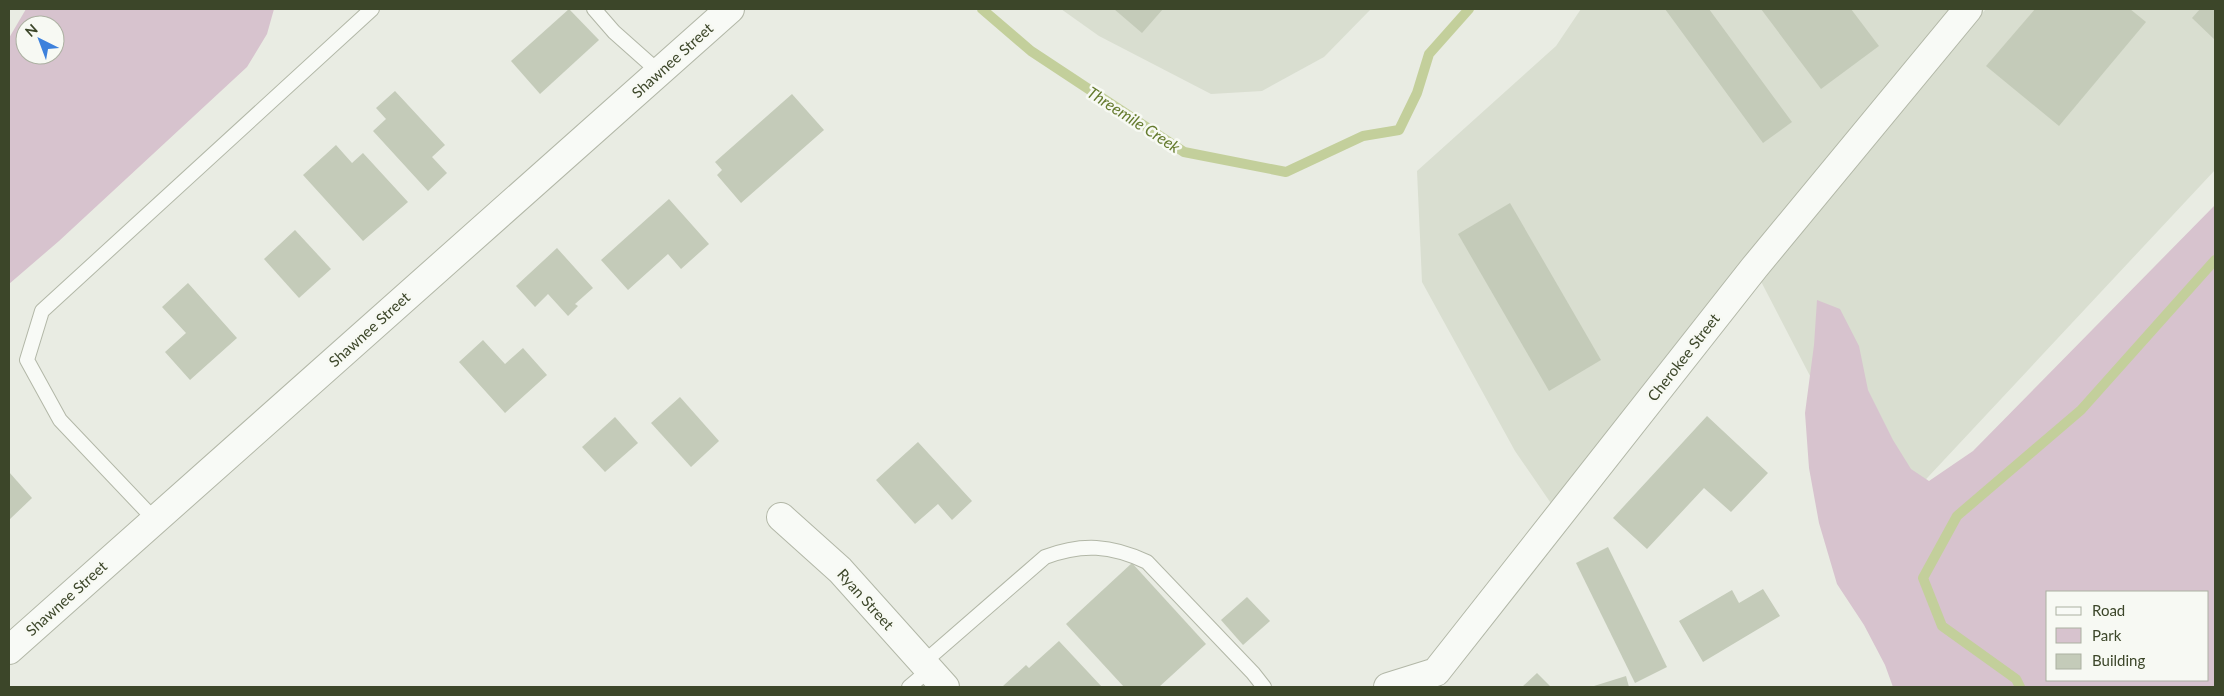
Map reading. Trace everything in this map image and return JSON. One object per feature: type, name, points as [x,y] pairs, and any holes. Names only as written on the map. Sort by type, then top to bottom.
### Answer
[{"type":"street","name":"Shawnee Street","points":[[9,650],[154,519],[730,9]]},
{"type":"street","name":"Cherokee Street","points":[[1388,687],[1430,679],[1754,268],[1968,9]]},
{"type":"street","name":"Ryan Street","points":[[781,517],[840,570],[932,673]]},
{"type":"lane","points":[[154,519],[60,420],[27,360],[42,312],[372,9]]},
{"type":"lane","points":[[594,9],[614,32],[659,72]]},
{"type":"lane","points":[[909,687],[932,673],[1045,557],[1060,551],[1092,547],[1125,551],[1147,562],[1247,666],[1264,687]]},
{"type":"shaded area","points":[[1061,9],[1371,9],[1324,57],[1262,91],[1211,94],[1099,36]]},
{"type":"shaded area","points":[[1581,9],[1957,9],[1761,260],[1986,9],[2215,9],[2215,170],[1900,507],[1862,476],[1754,268],[1559,515],[1515,451],[1422,282],[1417,171],[1556,46]]},
{"type":"green space","points":[[26,9],[274,9],[267,34],[247,67],[59,241],[9,284],[9,38],[15,28],[15,65],[65,65],[65,15],[22,15]]},
{"type":"green space","points":[[2215,205],[2215,687],[1893,687],[1885,665],[1864,625],[1837,584],[1819,523],[1809,468],[1805,413],[1814,345],[1817,300],[1840,309],[1859,346],[1868,390],[1893,440],[1911,469],[1929,481],[1973,451]]},
{"type":"building","points":[[569,9],[599,40],[540,94],[511,61]]},
{"type":"building","points":[[1114,9],[1163,9],[1142,33]]},
{"type":"building","points":[[1665,9],[1709,9],[1792,122],[1763,143]]},
{"type":"building","points":[[1761,9],[1851,9],[1879,46],[1821,89]]},
{"type":"building","points":[[2035,9],[2130,9],[2146,22],[2059,126],[1986,66]]},
{"type":"building","points":[[2200,9],[2215,9],[2215,40],[2192,18]]},
{"type":"building","points":[[395,91],[445,145],[432,157],[447,173],[428,191],[373,131],[386,119],[376,108]]},
{"type":"building","points":[[792,94],[824,130],[741,203],[717,175],[722,170],[715,162]]},
{"type":"building","points":[[336,145],[352,163],[363,153],[408,202],[363,241],[303,175]]},
{"type":"building","points":[[669,199],[709,244],[681,269],[668,254],[628,290],[601,260]]},
{"type":"building","points":[[1510,203],[1601,360],[1549,391],[1458,234]]},
{"type":"building","points":[[295,230],[331,269],[299,298],[264,259]]},
{"type":"building","points":[[557,248],[593,288],[575,304],[578,306],[568,316],[548,294],[535,307],[516,286]]},
{"type":"building","points":[[188,283],[237,338],[190,380],[165,352],[186,333],[162,307]]},
{"type":"building","points":[[483,340],[505,364],[523,348],[547,375],[505,413],[459,362]]},
{"type":"building","points":[[680,397],[719,441],[691,467],[651,423]]},
{"type":"building","points":[[1707,416],[1768,473],[1731,512],[1704,488],[1647,549],[1613,518]]},
{"type":"building","points":[[615,417],[638,443],[605,472],[582,447]]},
{"type":"building","points":[[918,442],[972,501],[952,520],[938,504],[915,524],[876,480]]},
{"type":"building","points":[[9,472],[32,498],[9,520]]},
{"type":"building","points":[[1608,547],[1667,667],[1635,683],[1576,563]]},
{"type":"building","points":[[1132,563],[1206,644],[1159,687],[1124,687],[1066,624]]},
{"type":"building","points":[[1763,589],[1780,616],[1703,662],[1679,621],[1732,590],[1739,603]]},
{"type":"building","points":[[1247,597],[1270,621],[1243,645],[1221,620]]},
{"type":"building","points":[[1059,641],[1102,687],[1003,686],[1026,665],[1029,668]]},
{"type":"building","points":[[1537,673],[1551,687],[1522,687]]},
{"type":"building","points":[[1626,676],[1629,687],[1594,686]]},
{"type":"waterway","name":"Threemile Creek","points":[[982,9],[1031,51],[1184,152],[1286,172],[1363,136],[1399,130],[1417,93],[1429,54],[1469,9]]},
{"type":"waterway","points":[[2020,687],[2016,679],[1942,626],[1923,578],[1957,516],[2081,410],[2215,260]]}]
